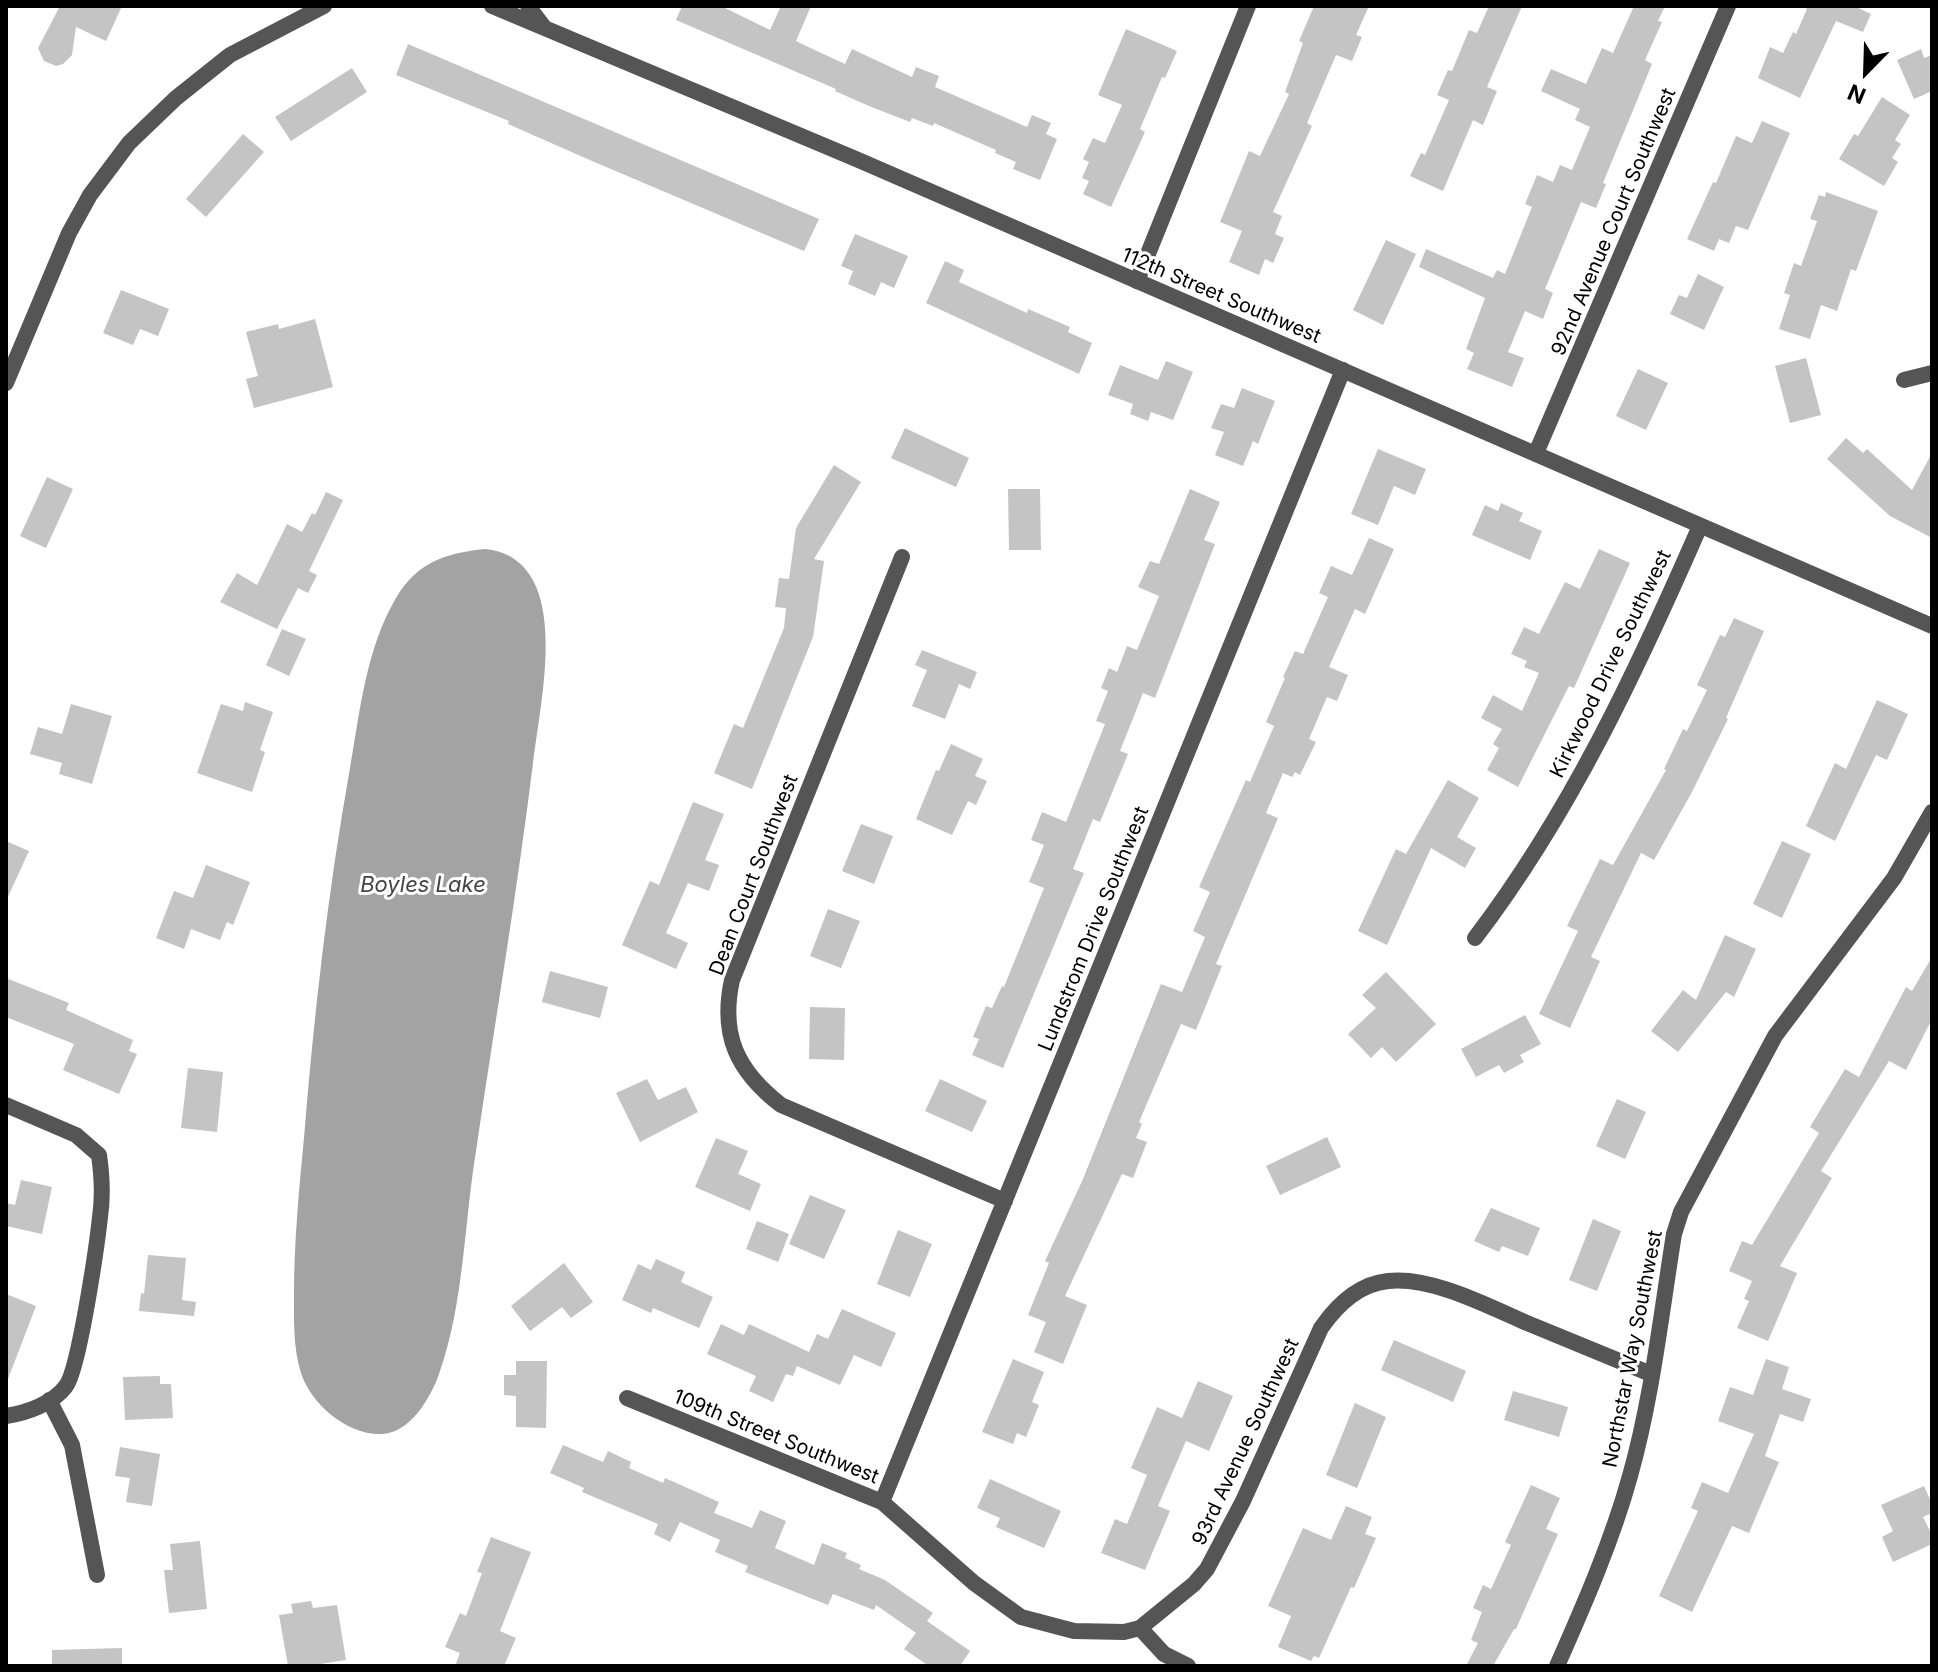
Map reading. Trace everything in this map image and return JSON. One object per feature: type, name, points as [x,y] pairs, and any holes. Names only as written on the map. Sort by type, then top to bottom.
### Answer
[{"type":"street","points":[[6,383],[69,233],[90,195],[129,143],[176,98],[230,55],[324,6]]},
{"type":"street","name":"112th Street Southwest","points":[[492,6],[1137,281],[1932,626]]},
{"type":"street","points":[[528,6],[545,28]]},
{"type":"street","points":[[1137,281],[1248,6]]},
{"type":"street","name":"92nd Avenue Court Southwest","points":[[1536,453],[1728,6]]},
{"type":"street","name":"Lundstrom Drive Southwest","points":[[882,1502],[1343,370]]},
{"type":"street","points":[[1904,380],[1932,373]]},
{"type":"street","name":"Kirkwood Drive Southwest","points":[[1475,938],[1545,838],[1594,753],[1663,611],[1700,526]]},
{"type":"street","name":"Dean Court Southwest","points":[[902,557],[732,980],[728,997],[728,1025],[742,1067],[759,1088],[781,1105],[1005,1201]]},
{"type":"street","name":"Northstar Way Southwest","points":[[1557,1666],[1584,1606],[1630,1478],[1645,1415],[1674,1234],[1694,1185],[1775,1036],[1894,878],[1932,812]]},
{"type":"street","points":[[6,1105],[76,1135],[99,1155],[102,1175],[100,1216],[76,1358],[66,1386],[49,1400],[22,1414],[6,1416]]},
{"type":"street","name":"93rd Avenue Southwest","points":[[1140,1628],[1194,1584],[1207,1569],[1243,1501],[1321,1328],[1347,1298],[1369,1285],[1410,1281],[1481,1303],[1651,1374]]},
{"type":"street","name":"109th Street Southwest","points":[[627,1398],[882,1502],[974,1583],[1021,1617],[1074,1631],[1124,1632],[1140,1628]]},
{"type":"street","points":[[49,1400],[72,1445],[97,1575]]},
{"type":"street","points":[[1140,1628],[1164,1654],[1188,1666]]},
{"type":"water","name":"Boyles Lake","points":[[485,549],[516,560],[530,575],[539,595],[546,644],[541,705],[454,1320],[435,1383],[418,1413],[401,1428],[391,1432],[368,1433],[332,1416],[313,1396],[301,1373],[294,1334],[299,1197],[328,906],[361,703],[371,659],[386,618],[404,586],[423,568],[458,553]]},
{"type":"building","points":[[60,6],[122,6],[106,41],[76,27],[72,55],[56,66],[44,61],[38,48]]},
{"type":"building","points":[[682,6],[721,6],[770,30],[781,6],[811,6],[796,41],[804,45],[845,64],[852,49],[912,77],[916,67],[939,76],[935,87],[1027,127],[1032,115],[1051,123],[1046,134],[1057,139],[1040,180],[1013,169],[1016,162],[995,153],[996,150],[934,123],[933,126],[912,118],[910,122],[869,106],[676,20]]},
{"type":"building","points":[[1314,6],[1369,6],[1356,35],[1362,37],[1352,61],[1336,55],[1307,123],[1312,126],[1273,212],[1282,216],[1275,234],[1284,238],[1273,263],[1265,259],[1259,275],[1229,262],[1242,231],[1220,222],[1249,151],[1260,156],[1289,94],[1285,92],[1303,43],[1299,41]]},
{"type":"building","points":[[1489,6],[1522,6],[1487,87],[1497,91],[1483,125],[1473,120],[1443,191],[1410,176],[1421,153],[1425,155],[1449,100],[1437,95],[1448,70],[1452,71],[1469,30],[1477,33]]},
{"type":"building","points":[[1634,6],[1665,6],[1658,21],[1662,22],[1645,60],[1652,64],[1603,183],[1606,184],[1596,208],[1581,202],[1545,289],[1553,293],[1543,319],[1525,311],[1508,352],[1524,358],[1512,387],[1467,369],[1474,353],[1466,349],[1485,298],[1419,267],[1426,249],[1493,278],[1497,270],[1505,274],[1532,207],[1525,204],[1537,175],[1553,182],[1560,165],[1572,170],[1590,127],[1575,120],[1580,109],[1541,91],[1551,69],[1586,84],[1602,48],[1613,53]]},
{"type":"building","points":[[1802,6],[1854,6],[1871,14],[1863,32],[1836,21],[1800,98],[1758,78],[1770,47],[1783,53],[1793,32],[1796,34],[1807,9]]},
{"type":"building","points":[[1126,29],[1177,51],[1165,78],[1162,77],[1140,129],[1145,132],[1111,207],[1083,194],[1089,181],[1082,178],[1089,162],[1083,159],[1093,138],[1105,143],[1122,105],[1098,95]]},
{"type":"building","points":[[408,44],[819,219],[804,251],[508,124],[509,121],[396,75]]},
{"type":"building","points":[[1921,49],[1924,58],[1932,55],[1932,91],[1914,99],[1897,60]]},
{"type":"building","points":[[352,68],[367,92],[291,141],[275,117]]},
{"type":"building","points":[[1882,97],[1910,115],[1895,140],[1901,144],[1892,158],[1898,162],[1884,186],[1839,159],[1854,134],[1858,136]]},
{"type":"building","points":[[1762,121],[1790,133],[1748,230],[1736,226],[1729,243],[1719,239],[1714,251],[1687,239],[1736,136],[1752,143]]},
{"type":"building","points":[[243,134],[264,152],[206,217],[186,199]]},
{"type":"building","points":[[1826,192],[1878,211],[1856,271],[1851,269],[1837,311],[1821,305],[1810,339],[1779,329],[1790,295],[1784,293],[1794,263],[1801,266],[1817,221],[1810,219],[1819,195],[1825,197]]},
{"type":"building","points":[[855,234],[908,256],[894,288],[881,282],[875,296],[848,284],[853,271],[841,266]]},
{"type":"building","points":[[1386,240],[1416,254],[1383,325],[1353,310]]},
{"type":"building","points":[[945,261],[964,270],[959,282],[1027,313],[1028,309],[1070,327],[1068,332],[1092,343],[1079,374],[926,303]]},
{"type":"building","points":[[1698,274],[1724,287],[1704,330],[1670,314],[1679,295],[1687,298]]},
{"type":"building","points":[[121,290],[169,309],[158,336],[140,329],[133,345],[103,333]]},
{"type":"building","points":[[315,319],[333,387],[254,408],[246,379],[258,376],[246,332],[278,324],[279,329]]},
{"type":"building","points":[[1806,358],[1821,415],[1790,423],[1775,366]]},
{"type":"building","points":[[1166,361],[1193,372],[1173,420],[1151,412],[1148,421],[1130,414],[1133,404],[1108,395],[1120,365],[1158,380]]},
{"type":"building","points":[[1638,369],[1668,383],[1646,430],[1616,416]]},
{"type":"building","points":[[1242,388],[1275,401],[1258,444],[1253,441],[1243,466],[1215,455],[1224,432],[1211,428],[1221,404],[1234,408]]},
{"type":"building","points":[[905,428],[969,458],[956,487],[891,458]]},
{"type":"building","points":[[1846,438],[1863,453],[1867,449],[1912,490],[1932,453],[1932,538],[1890,516],[1827,459]]},
{"type":"building","points":[[1378,449],[1426,469],[1415,495],[1394,486],[1378,525],[1351,514]]},
{"type":"building","points":[[834,465],[861,482],[814,559],[824,561],[813,637],[752,789],[714,773],[734,724],[743,728],[784,628],[786,608],[775,607],[779,578],[789,579],[796,528]]},
{"type":"building","points":[[47,477],[73,489],[46,548],[20,536]]},
{"type":"building","points":[[1008,489],[1040,489],[1041,550],[1009,550]]},
{"type":"building","points":[[1190,489],[1220,502],[1204,540],[1215,544],[1155,698],[1143,693],[1120,751],[1128,754],[1100,822],[1093,819],[1073,869],[1084,873],[1003,1068],[972,1055],[979,1039],[973,1037],[986,1006],[992,1008],[1004,987],[1044,888],[1029,882],[1044,845],[1031,840],[1042,812],[1066,822],[1105,724],[1096,721],[1108,691],[1101,688],[1109,668],[1117,672],[1127,646],[1137,650],[1159,596],[1138,587],[1150,561],[1159,564]]},
{"type":"building","points":[[326,492],[343,500],[309,571],[317,575],[308,593],[298,588],[277,629],[220,602],[237,573],[257,585],[287,524],[302,532],[312,513],[315,515]]},
{"type":"building","points":[[1501,503],[1523,513],[1519,521],[1542,531],[1530,560],[1472,535],[1485,505],[1498,511]]},
{"type":"building","points":[[1369,538],[1394,549],[1365,614],[1355,609],[1329,667],[1348,675],[1337,701],[1327,697],[1309,739],[1316,742],[1300,775],[1295,772],[1292,777],[1283,773],[1266,813],[1278,818],[1216,964],[1222,966],[1196,1030],[1181,1024],[1139,1122],[1142,1124],[1136,1138],[1147,1142],[1133,1178],[1122,1174],[1065,1296],[1087,1305],[1063,1364],[1034,1352],[1046,1322],[1028,1315],[1049,1263],[1045,1261],[1083,1179],[1161,984],[1182,992],[1205,937],[1193,931],[1210,892],[1199,887],[1246,780],[1250,782],[1274,726],[1266,722],[1283,677],[1295,651],[1303,654],[1328,597],[1319,593],[1331,566],[1352,575]]},
{"type":"building","points":[[1599,549],[1630,563],[1574,688],[1569,686],[1518,787],[1487,770],[1499,748],[1493,744],[1502,729],[1481,718],[1493,695],[1522,711],[1539,673],[1524,667],[1527,661],[1511,654],[1524,627],[1539,634],[1565,582],[1580,589]]},
{"type":"building","points":[[1734,618],[1764,631],[1728,719],[1692,792],[1654,860],[1641,853],[1591,957],[1600,961],[1570,1028],[1539,1014],[1578,931],[1567,926],[1600,859],[1613,865],[1666,770],[1683,729],[1687,731],[1707,690],[1697,685],[1720,635],[1725,637]]},
{"type":"building","points":[[282,629],[306,639],[289,676],[266,665]]},
{"type":"building","points":[[922,650],[977,672],[970,689],[959,684],[945,719],[912,706],[927,670],[915,665]]},
{"type":"building","points":[[1877,700],[1908,714],[1887,760],[1876,755],[1835,841],[1806,826],[1835,763],[1846,769]]},
{"type":"building","points":[[245,702],[273,712],[260,750],[265,752],[252,792],[197,773],[221,704],[243,711]]},
{"type":"building","points":[[71,704],[112,716],[92,784],[59,774],[62,763],[30,754],[38,727],[62,734]]},
{"type":"building","points":[[951,744],[983,759],[975,776],[987,781],[976,805],[968,801],[952,835],[916,819],[936,770],[939,771]]},
{"type":"building","points":[[1448,780],[1479,798],[1457,837],[1476,848],[1465,868],[1431,848],[1387,945],[1358,931],[1396,849],[1406,854]]},
{"type":"building","points":[[693,802],[724,814],[705,860],[719,865],[709,891],[688,883],[666,933],[688,943],[676,969],[622,945],[650,881],[659,885]]},
{"type":"building","points":[[861,824],[893,836],[874,884],[842,871]]},
{"type":"building","points":[[6,841],[29,851],[6,901]]},
{"type":"building","points":[[1782,841],[1811,854],[1782,918],[1753,904]]},
{"type":"building","points":[[206,865],[250,882],[233,925],[227,922],[220,940],[191,929],[184,949],[156,938],[174,891],[193,898]]},
{"type":"building","points":[[828,909],[860,921],[841,968],[810,956]]},
{"type":"building","points":[[1725,935],[1756,949],[1734,997],[1726,992],[1678,1052],[1651,1031],[1683,990],[1696,1000]]},
{"type":"building","points":[[1932,957],[1932,1019],[1906,1070],[1889,1061],[1821,1171],[1832,1178],[1780,1266],[1797,1273],[1768,1341],[1737,1328],[1749,1301],[1744,1299],[1752,1281],[1729,1271],[1742,1241],[1752,1245],[1819,1133],[1810,1127],[1845,1069],[1859,1077],[1906,987],[1912,991]]},
{"type":"building","points":[[550,971],[608,987],[600,1018],[542,1002]]},
{"type":"building","points":[[1386,972],[1436,1024],[1396,1062],[1382,1047],[1371,1058],[1348,1034],[1376,1008],[1362,995]]},
{"type":"building","points":[[6,978],[69,1003],[66,1010],[133,1040],[129,1051],[137,1054],[119,1094],[63,1070],[74,1044],[6,1017]]},
{"type":"building","points":[[810,1007],[845,1008],[844,1060],[809,1059]]},
{"type":"building","points":[[1525,1015],[1541,1044],[1520,1055],[1524,1062],[1504,1073],[1499,1065],[1476,1077],[1461,1049]]},
{"type":"building","points":[[188,1068],[223,1072],[217,1132],[181,1128]]},
{"type":"building","points":[[647,1079],[658,1100],[686,1087],[698,1112],[640,1142],[616,1093]]},
{"type":"building","points":[[940,1079],[987,1101],[972,1132],[925,1111]]},
{"type":"building","points":[[1617,1099],[1646,1112],[1625,1159],[1596,1146]]},
{"type":"building","points":[[1327,1137],[1341,1167],[1280,1195],[1266,1166]]},
{"type":"building","points":[[716,1138],[748,1151],[738,1174],[761,1184],[750,1211],[695,1187]]},
{"type":"building","points":[[21,1180],[52,1187],[42,1234],[6,1226],[6,1203],[15,1205]]},
{"type":"building","points":[[810,1195],[846,1210],[824,1259],[789,1244]]},
{"type":"building","points":[[1491,1208],[1540,1228],[1528,1256],[1502,1246],[1499,1252],[1474,1241]]},
{"type":"building","points":[[1593,1219],[1621,1231],[1597,1291],[1569,1280]]},
{"type":"building","points":[[757,1221],[789,1234],[778,1262],[746,1249]]},
{"type":"building","points":[[898,1230],[932,1244],[910,1297],[877,1284]]},
{"type":"building","points":[[148,1255],[186,1258],[182,1300],[196,1302],[194,1316],[139,1311]]},
{"type":"building","points":[[656,1259],[685,1272],[681,1282],[713,1297],[699,1328],[653,1308],[651,1313],[622,1300],[638,1264],[651,1270]]},
{"type":"building","points":[[564,1263],[593,1302],[571,1318],[562,1307],[530,1331],[511,1306]]},
{"type":"building","points":[[6,1294],[36,1306],[8,1379],[6,1379]]},
{"type":"building","points":[[842,1309],[896,1333],[881,1367],[854,1355],[840,1385],[797,1366],[793,1376],[786,1374],[773,1402],[749,1391],[756,1376],[707,1354],[721,1324],[744,1335],[749,1324],[809,1352],[817,1334],[828,1339]]},
{"type":"building","points":[[1394,1340],[1466,1371],[1453,1402],[1381,1370]]},
{"type":"building","points":[[1013,1359],[1044,1372],[1032,1402],[1039,1405],[1026,1437],[1017,1433],[1013,1444],[982,1432]]},
{"type":"building","points":[[1766,1359],[1789,1367],[1782,1389],[1811,1399],[1803,1422],[1780,1414],[1765,1456],[1779,1462],[1749,1533],[1732,1526],[1692,1612],[1659,1596],[1698,1511],[1691,1508],[1702,1482],[1728,1493],[1754,1434],[1718,1421],[1730,1387],[1753,1395]]},
{"type":"building","points":[[516,1361],[547,1361],[546,1428],[516,1427],[516,1396],[504,1395],[504,1375],[516,1375]]},
{"type":"building","points":[[160,1376],[160,1384],[171,1384],[173,1418],[125,1420],[123,1377]]},
{"type":"building","points":[[1198,1381],[1233,1396],[1209,1451],[1186,1441],[1158,1506],[1170,1511],[1145,1570],[1101,1553],[1115,1519],[1127,1524],[1147,1475],[1131,1468],[1157,1407],[1182,1418]]},
{"type":"building","points":[[1513,1391],[1568,1407],[1559,1437],[1504,1420]]},
{"type":"building","points":[[1355,1403],[1386,1417],[1357,1488],[1326,1475]]},
{"type":"building","points":[[563,1445],[603,1462],[608,1451],[631,1462],[629,1468],[663,1483],[665,1478],[719,1502],[714,1513],[752,1528],[760,1510],[786,1521],[775,1548],[814,1565],[822,1543],[847,1553],[845,1558],[861,1565],[859,1569],[885,1580],[933,1613],[927,1621],[970,1651],[960,1666],[929,1666],[904,1649],[916,1633],[876,1605],[874,1610],[833,1594],[828,1605],[745,1572],[748,1566],[715,1552],[720,1540],[680,1522],[670,1542],[654,1534],[658,1524],[582,1492],[584,1488],[550,1473]]},
{"type":"building","points":[[120,1447],[160,1454],[152,1506],[126,1502],[130,1478],[115,1476]]},
{"type":"building","points":[[990,1479],[1061,1511],[1044,1548],[996,1527],[1000,1518],[977,1508]]},
{"type":"building","points":[[1531,1485],[1560,1498],[1546,1529],[1558,1534],[1516,1629],[1493,1666],[1466,1666],[1478,1643],[1471,1640],[1482,1612],[1473,1608],[1483,1585],[1491,1589],[1511,1545],[1505,1542]]},
{"type":"building","points":[[1924,1486],[1932,1504],[1932,1513],[1923,1517],[1932,1535],[1932,1544],[1893,1562],[1882,1537],[1893,1531],[1881,1505]]},
{"type":"building","points":[[1346,1506],[1372,1517],[1365,1534],[1376,1538],[1319,1658],[1314,1656],[1311,1661],[1278,1647],[1291,1616],[1268,1606],[1303,1528],[1331,1540]]},
{"type":"building","points":[[491,1537],[531,1552],[500,1631],[516,1638],[504,1666],[455,1666],[460,1653],[445,1647],[460,1613],[466,1616],[482,1573],[477,1572]]},
{"type":"building","points":[[200,1541],[207,1609],[169,1613],[164,1570],[173,1570],[170,1544]]},
{"type":"building","points":[[311,1601],[313,1608],[337,1605],[346,1660],[288,1666],[279,1615],[293,1613],[291,1604]]},
{"type":"building","points":[[122,1648],[122,1666],[52,1666],[52,1650]]}]
